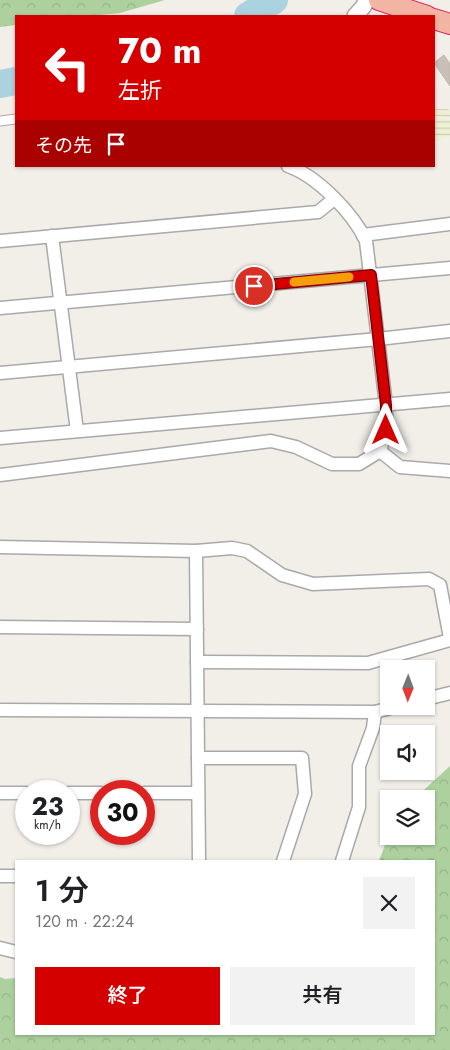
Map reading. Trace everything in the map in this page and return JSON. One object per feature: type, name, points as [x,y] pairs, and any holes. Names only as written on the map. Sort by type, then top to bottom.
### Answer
[{"type":"highway","points":[[379,0],[424,15]]},
{"type":"highway","points":[[435,18],[450,24]]},
{"type":"street","points":[[356,15],[364,7],[367,0]]},
{"type":"street","points":[[0,121],[15,119]]},
{"type":"street","points":[[0,475],[271,441],[296,447],[332,464],[359,464],[380,451],[386,430],[386,405],[371,275],[363,235],[352,219],[311,177],[290,167]]},
{"type":"street","points":[[0,241],[318,212],[334,199]]},
{"type":"street","points":[[363,235],[450,224]]},
{"type":"street","points":[[52,236],[77,432]]},
{"type":"street","points":[[0,308],[450,268]]},
{"type":"street","points":[[0,373],[450,331]]},
{"type":"street","points":[[0,438],[450,399]]},
{"type":"street","points":[[380,451],[400,467],[450,471]]},
{"type":"street","points":[[0,547],[196,551],[232,548],[247,551],[282,575],[313,584],[428,579],[440,586],[450,639],[368,663],[197,662]]},
{"type":"street","points":[[196,551],[199,860]]},
{"type":"street","points":[[0,627],[197,629]]},
{"type":"street","points":[[435,697],[450,693]]},
{"type":"street","points":[[0,710],[380,711]]},
{"type":"street","points":[[342,860],[359,806],[359,766],[373,728],[375,712]]},
{"type":"street","points":[[198,758],[302,758],[305,794],[283,860]]},
{"type":"street","points":[[0,793],[15,793]]},
{"type":"street","points":[[155,793],[198,793]]},
{"type":"street","points":[[0,876],[15,876]]},
{"type":"street","points":[[0,948],[15,952]]},
{"type":"green space","points":[[0,0],[165,0],[120,13],[101,15],[15,15],[15,25],[0,27]]},
{"type":"green space","points":[[435,109],[448,109],[450,117],[435,116]]},
{"type":"green space","points":[[435,118],[450,120],[450,136],[435,141]]},
{"type":"green space","points":[[450,766],[450,1050],[0,1050],[0,977],[5,979],[15,978],[15,1035],[435,1035],[435,860],[379,860],[385,845],[435,845],[435,790],[424,790]]},
{"type":"building","points":[[444,55],[450,64],[450,86],[435,64],[435,62]]},
{"type":"waterway","points":[[250,15],[274,0]]},
{"type":"waterway","points":[[0,84],[15,81]]},
{"type":"slow traffic","points":[[294,282],[349,277]]},
{"type":"route","points":[[254,286],[371,275],[386,405],[386,430]]}]
